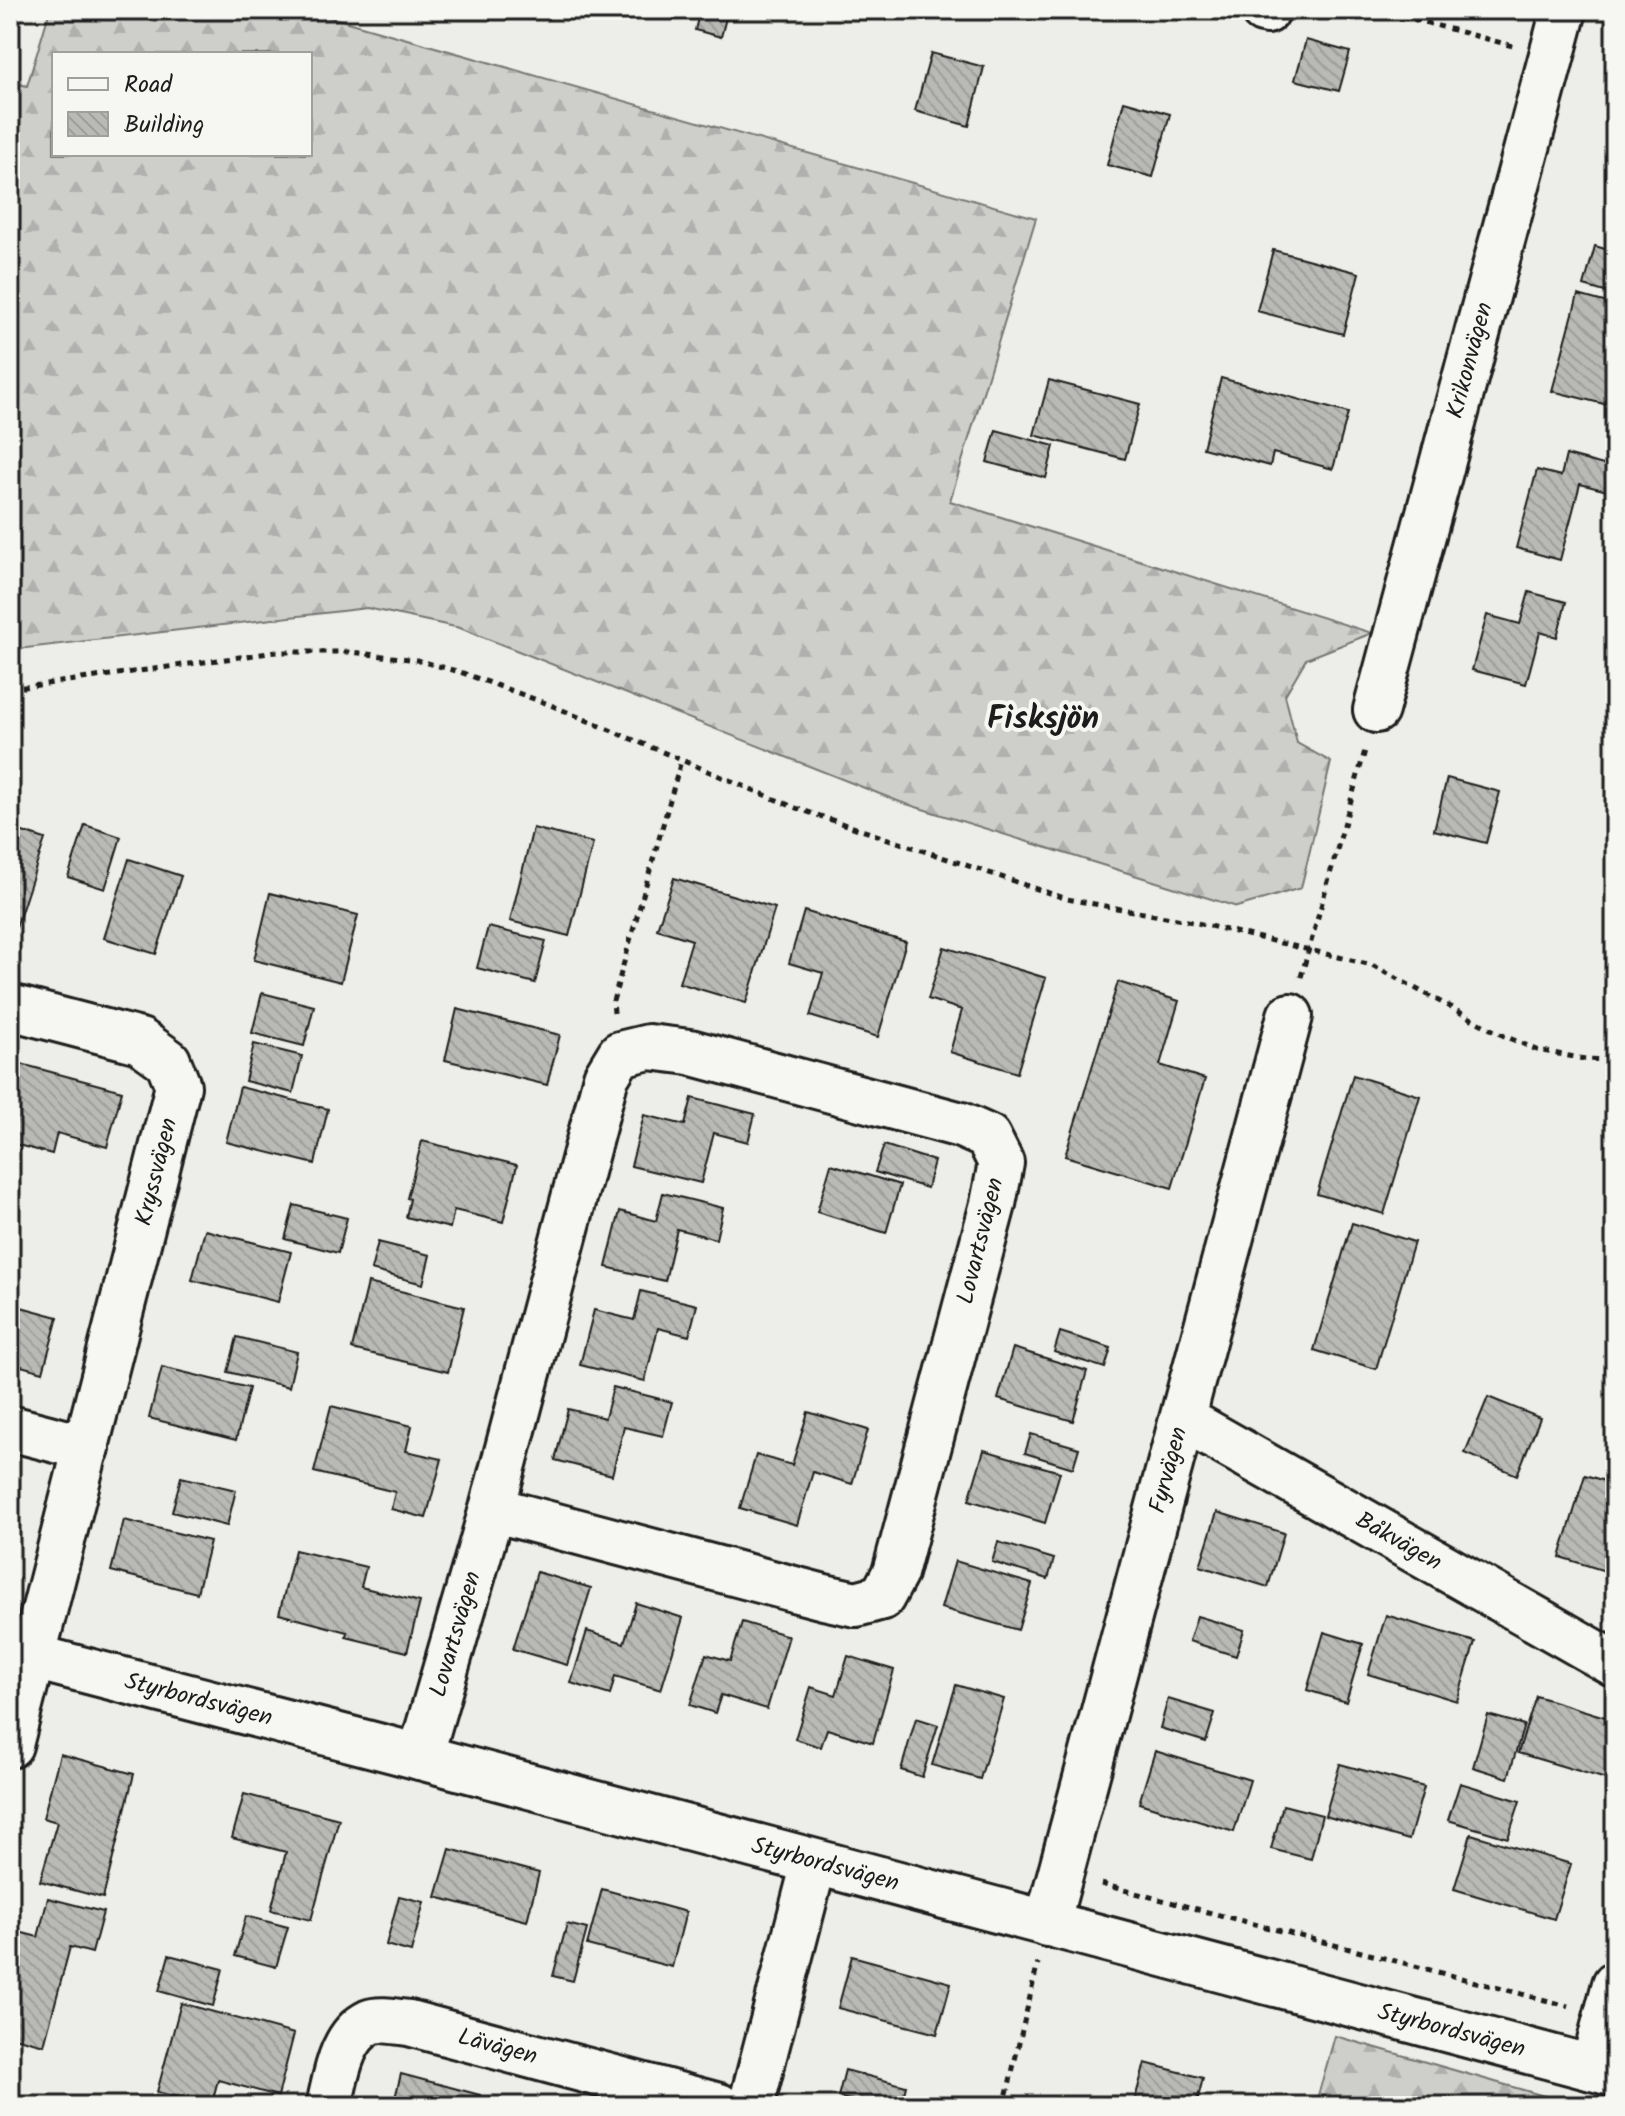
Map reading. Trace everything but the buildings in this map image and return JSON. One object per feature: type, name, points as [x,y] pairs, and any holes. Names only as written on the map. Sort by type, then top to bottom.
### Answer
[{"type":"street","name":"Krikonvägen","points":[[1376,710],[1564,10]]},
{"type":"street","name":"Kryssvägen","points":[[10,1007],[140,1041],[168,1061],[178,1086],[10,1745]]},
{"type":"street","name":"Fyrvägen","points":[[1047,1924],[1290,1016]]},
{"type":"street","name":"Lovartsvägen","points":[[420,1757],[492,1509],[606,1077],[620,1054],[649,1047],[690,1052],[961,1125],[988,1137],[1001,1163],[993,1204],[895,1573],[882,1597],[856,1604],[492,1509]]},
{"type":"street","name":"Båkvägen","points":[[1183,1419],[1615,1664]]},
{"type":"street","points":[[10,1428],[87,1448]]},
{"type":"street","name":"Styrbordsvägen","points":[[34,1657],[1604,2071]]},
{"type":"street","points":[[751,2106],[814,1863]]},
{"type":"street","points":[[1604,2071],[1611,2000]]},
{"type":"street","name":"Lävägen","points":[[329,2106],[341,2059],[353,2035],[373,2021],[409,2023],[719,2106]]},
{"type":"path","points":[[1379,10],[1551,57]]},
{"type":"path","points":[[10,689],[276,652],[351,652],[417,660],[548,704],[796,808],[1067,899],[1193,922],[1372,965],[1500,1034],[1537,1050],[1585,1059],[1615,1060]]},
{"type":"path","points":[[1290,1016],[1376,710]]},
{"type":"path","points":[[620,1054],[613,1001],[681,761]]},
{"type":"path","points":[[1061,1873],[1611,2000]]},
{"type":"path","points":[[1004,2106],[1047,1924]]},
{"type":"green space","points":[[50,10],[305,10],[1036,218],[950,501],[1372,633],[1306,659],[1285,695],[1297,743],[1331,762],[1301,888],[1237,907],[900,802],[460,628],[367,608],[10,650],[10,82],[27,86]]},
{"type":"green space","points":[[1335,2036],[1579,2106],[1315,2106]]},
{"type":"district","name":"Fisksjön","points":[[1043,719]]}]
